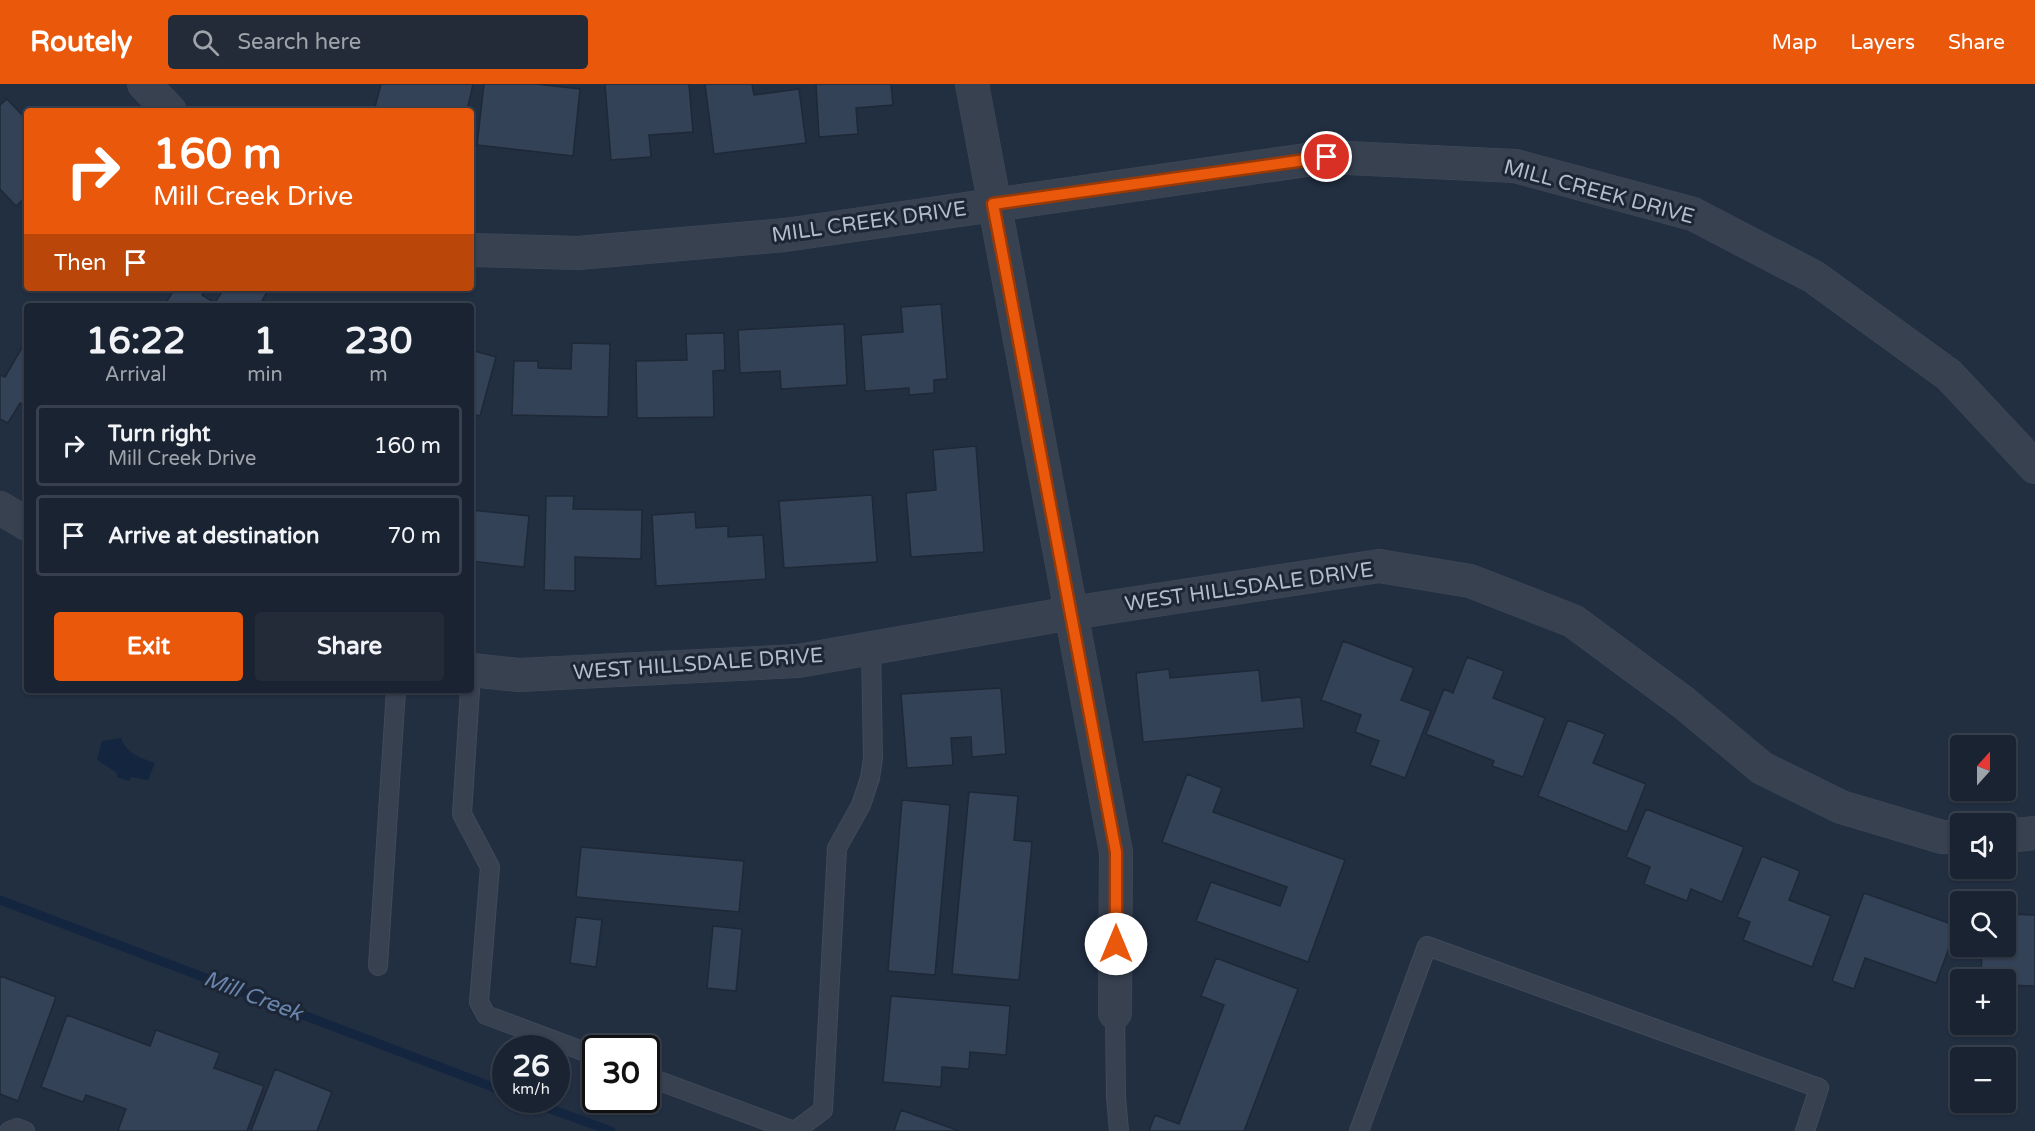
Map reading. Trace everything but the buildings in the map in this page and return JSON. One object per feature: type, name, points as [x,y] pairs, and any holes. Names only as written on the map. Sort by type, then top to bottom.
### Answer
[{"type":"street","points":[[144,84],[167,108]]},
{"type":"street","points":[[972,84],[1116,852],[1115,1014]]},
{"type":"street","name":"MILL CREEK DRIVE","points":[[474,250],[578,253],[774,236],[1327,157],[1515,166],[1693,214],[1814,277],[1949,375],[2035,468]]},
{"type":"street","points":[[0,508],[24,522]]},
{"type":"street","name":"WEST HILLSDALE DRIVE","points":[[474,670],[519,675],[798,661],[1071,613],[1379,566],[1470,581],[1573,621],[1684,704],[1762,768],[1841,807],[1942,837],[1950,837]]},
{"type":"street","points":[[2016,835],[2035,833]]},
{"type":"lane","points":[[660,1081],[794,1131],[823,1110],[837,848],[861,805],[873,758],[871,648]]},
{"type":"lane","points":[[378,966],[396,693]]},
{"type":"lane","points":[[470,693],[462,814],[490,867],[479,1002],[486,1015],[582,1051]]},
{"type":"lane","points":[[1359,1131],[1427,946],[1819,1088],[1805,1131]]},
{"type":"lane","points":[[1115,1014],[1116,1097],[1119,1131]]},
{"type":"lane","points":[[9,1131],[17,1128],[24,1131]]},
{"type":"water","points":[[121,738],[130,751],[155,763],[148,780],[131,777],[129,781],[117,777],[117,773],[97,760],[102,741]]},
{"type":"waterway","name":"Mill Creek","points":[[0,900],[492,1087]]},
{"type":"waterway","name":"Mill Creek","points":[[562,1113],[611,1131]]},
{"type":"route","points":[[1116,944],[1116,852],[993,204],[1327,157]]}]
